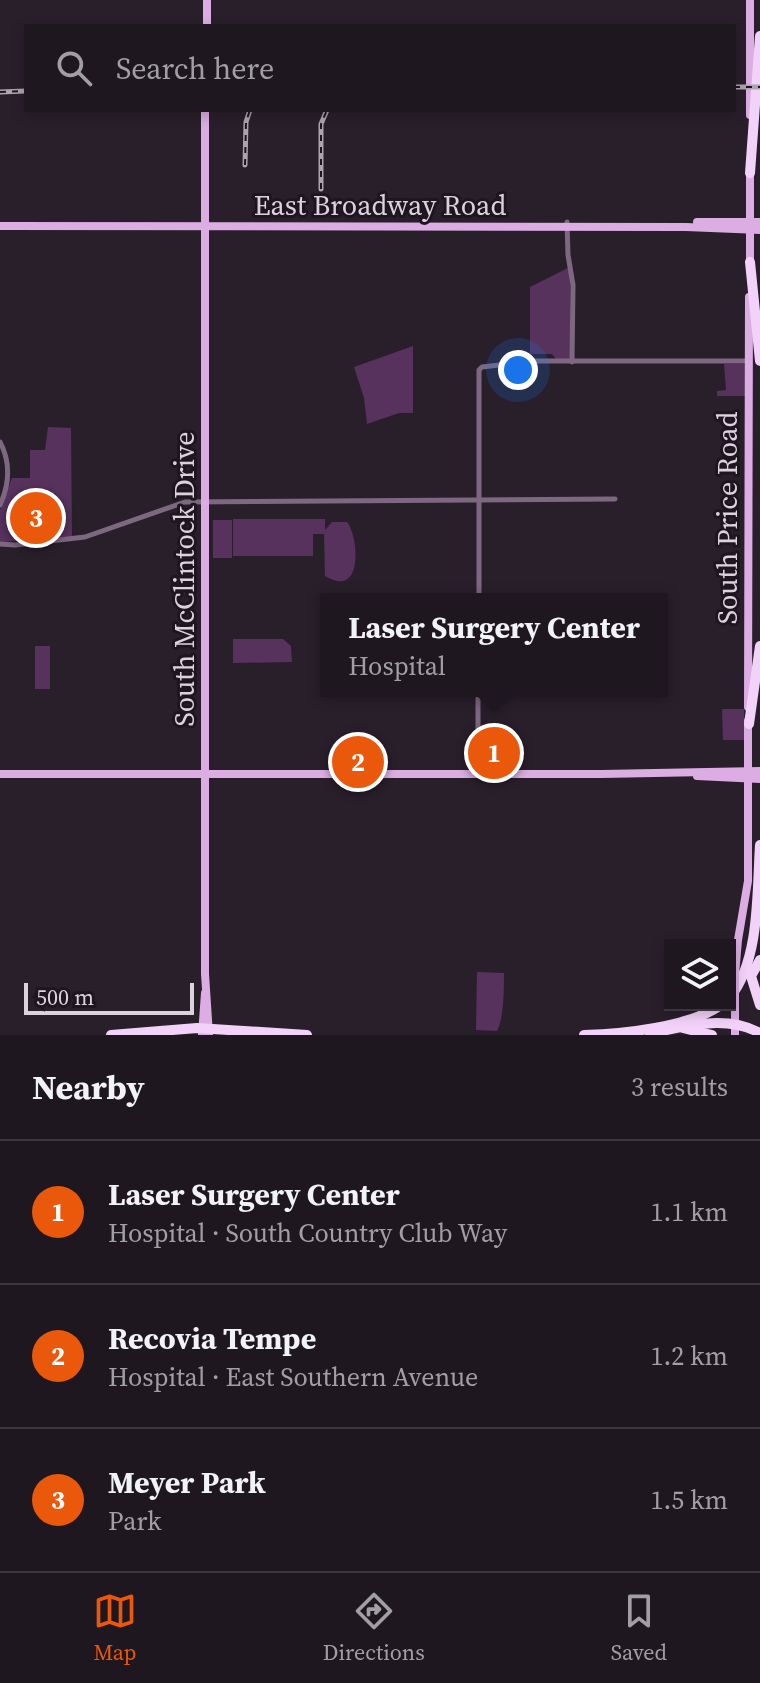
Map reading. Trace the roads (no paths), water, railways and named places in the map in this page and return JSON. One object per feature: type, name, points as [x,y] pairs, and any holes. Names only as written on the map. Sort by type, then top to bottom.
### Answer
[{"type":"highway","points":[[750,173],[760,36]]},
{"type":"highway","points":[[750,262],[755,361]]},
{"type":"highway","points":[[749,724],[760,646]]},
{"type":"highway","points":[[736,993],[751,957],[760,845]]},
{"type":"highway","points":[[760,960],[751,976],[760,1005]]},
{"type":"highway","points":[[644,1033],[709,1011]]},
{"type":"highway","points":[[584,1035],[644,1033],[722,1022],[760,1033]]},
{"type":"highway","points":[[644,1033],[679,1027],[712,1035]]},
{"type":"highway","points":[[111,1035],[206,1032],[307,1035]]},
{"type":"main road","points":[[207,0],[207,24]]},
{"type":"main road","points":[[750,0],[750,173],[756,226],[750,262]]},
{"type":"main road","name":"South McClintock Drive","points":[[206,1032],[207,112]]},
{"type":"main road","points":[[258,227],[268,222]]},
{"type":"main road","name":"East Broadway Road","points":[[3,224],[283,224]]},
{"type":"main road","name":"East Broadway Road","points":[[207,224],[258,227],[283,224],[756,226]]},
{"type":"main road","name":"South Price Road","points":[[736,963],[748,881],[755,775],[749,724],[755,361]]},
{"type":"main road","points":[[680,774],[717,771],[755,775]]},
{"type":"main road","points":[[0,774],[755,775]]},
{"type":"main road","name":"South Price Road","points":[[733,1011],[735,1034]]},
{"type":"street","points":[[568,224],[568,255],[573,285],[572,362]]},
{"type":"street","points":[[479,593],[479,370],[482,367],[522,362],[755,361]]},
{"type":"street","points":[[0,442],[8,469],[0,505]]},
{"type":"street","points":[[0,544],[85,537],[176,504],[615,499]]},
{"type":"street","points":[[478,697],[478,774]]},
{"type":"railway","points":[[736,87],[760,87]]},
{"type":"railway","points":[[0,92],[24,91]]},
{"type":"railway","points":[[245,165],[246,122],[249,112]]},
{"type":"railway","points":[[321,189],[321,124],[326,112]]},
{"type":"place","name":"Meyer Park","points":[[36,518]]},
{"type":"place","name":"Laser Surgery Center","points":[[494,753]]},
{"type":"place","name":"Recovia Tempe","points":[[358,762]]}]
